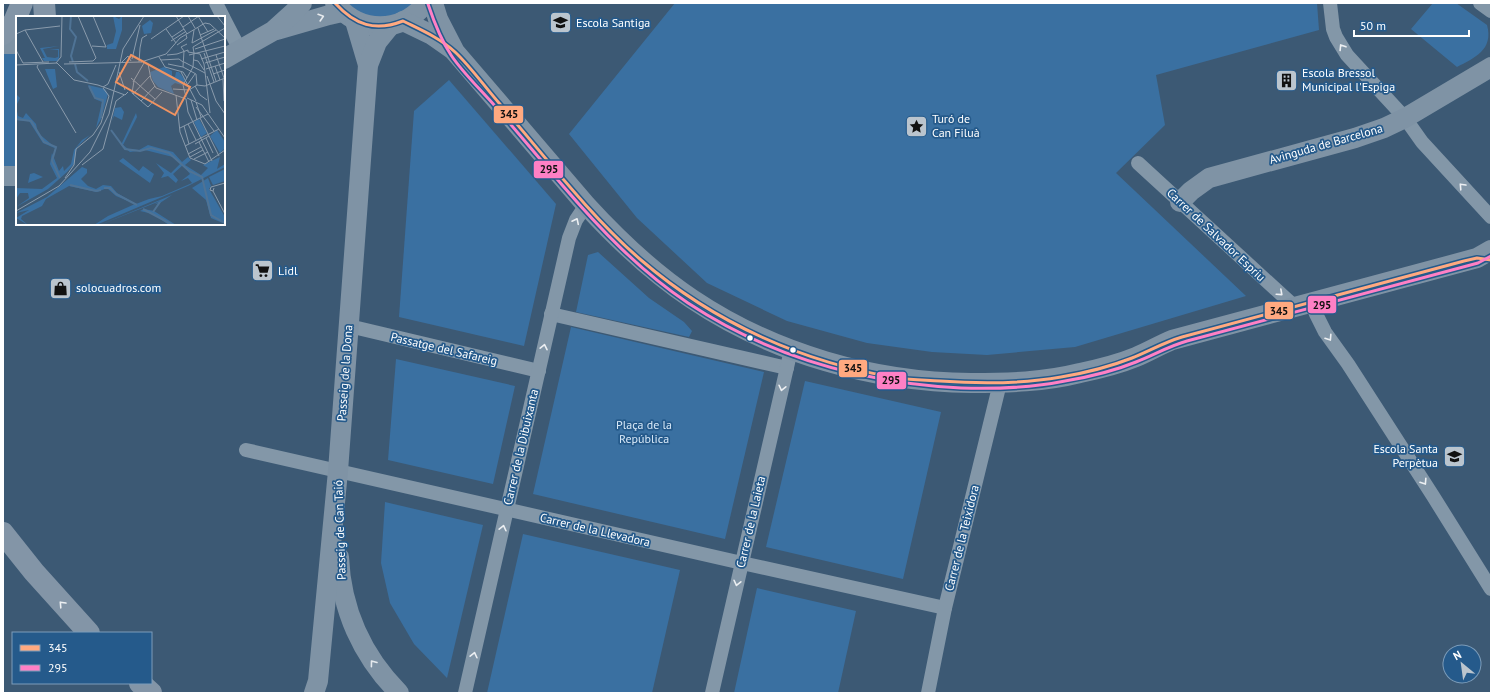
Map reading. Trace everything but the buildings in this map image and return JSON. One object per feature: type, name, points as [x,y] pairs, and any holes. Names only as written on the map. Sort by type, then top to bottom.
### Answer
[{"type":"highway","points":[[17,16],[22,3]]},
{"type":"highway","points":[[44,3],[45,16]]},
{"type":"highway","points":[[3,34],[14,22],[16,17]]},
{"type":"highway","points":[[3,533],[34,572],[88,632]]},
{"type":"highway","points":[[141,684],[151,693]]},
{"type":"main road","points":[[232,54],[273,31],[302,3]]},
{"type":"main road","name":"Passeig de la Dona","points":[[317,689],[338,471],[368,65],[377,42],[396,23],[418,11],[426,3]]},
{"type":"main road","points":[[433,3],[438,19],[455,52]]},
{"type":"main road","points":[[273,31],[328,15],[344,12],[377,26],[396,23],[417,26],[432,35],[455,52],[586,205],[607,228],[642,260],[692,300],[743,329],[789,359],[846,367],[899,378],[952,382],[1000,383],[1044,380],[1080,373],[1137,356],[1172,340],[1486,256]]},
{"type":"main road","name":"Passeig de la Dona","points":[[344,12],[368,65]]},
{"type":"main road","points":[[3,44],[16,44]]},
{"type":"main road","name":"Avinguda de Barcelona","points":[[1180,202],[1191,191],[1209,178],[1354,138],[1384,128],[1405,118],[1491,67]]},
{"type":"main road","name":"Passeig de Can Taió","points":[[338,471],[339,558],[341,584],[346,605],[353,626],[369,657],[387,681],[399,693]]},
{"type":"street","points":[[216,3],[223,16]]},
{"type":"street","points":[[1330,3],[1333,29],[1340,45],[1405,118],[1422,142],[1491,217]]},
{"type":"street","points":[[1480,3],[1491,11]]},
{"type":"street","points":[[225,22],[232,54]]},
{"type":"street","name":"Carrer de Salvador Espriu","points":[[1138,163],[1180,202],[1303,305],[1316,314],[1325,332],[1348,364],[1429,489],[1491,589]]},
{"type":"street","name":"Carrer de la Dibuixanta","points":[[465,693],[569,238],[576,220],[586,205]]},
{"type":"street","points":[[551,314],[789,359]]},
{"type":"street","name":"Passatge del Safareig","points":[[349,326],[539,371]]},
{"type":"street","name":"Carrer de la Laieta","points":[[712,693],[789,359]]},
{"type":"street","name":"Carrer de la Teixidora","points":[[928,693],[945,608],[1000,383]]},
{"type":"street","name":"Carrer de la Llevadora","points":[[246,450],[742,564],[945,608]]},
{"type":"green space","points":[[335,3],[426,3],[390,26]]},
{"type":"green space","points":[[675,3],[1317,3],[1319,30],[1156,75],[1165,125],[1116,173],[1246,296],[1075,347],[987,355],[932,352],[867,343],[787,321],[707,283],[637,218],[569,134]]},
{"type":"green space","points":[[1433,3],[1456,3],[1487,25],[1488,41],[1481,52],[1457,67],[1411,29]]},
{"type":"green space","points":[[3,44],[16,44],[16,176],[3,176]]},
{"type":"green space","points":[[449,80],[556,204],[524,346],[399,317],[414,111]]},
{"type":"green space","points":[[598,252],[649,298],[684,322],[692,331],[689,337],[576,312],[588,255]]},
{"type":"green space","name":"Plaça de la República","points":[[571,327],[764,372],[725,539],[533,494]]},
{"type":"green space","points":[[396,359],[515,386],[493,484],[388,460]]},
{"type":"green space","points":[[805,381],[941,412],[903,579],[766,547]]},
{"type":"green space","points":[[385,502],[483,525],[447,678],[414,644],[390,603],[381,563]]},
{"type":"green space","points":[[523,534],[680,570],[652,693],[487,693]]},
{"type":"green space","points":[[757,588],[856,611],[838,693],[734,693]]},
{"type":"transit line","name":"345","points":[[335,3],[350,17],[366,24],[383,26],[403,21],[430,35],[455,52],[603,224],[641,260],[669,283],[699,303],[762,337],[795,351],[828,362],[863,371],[903,379],[971,383],[1001,383],[1061,377],[1088,372],[1115,364],[1182,337],[1464,261],[1477,258],[1491,260]]},
{"type":"transit line","name":"295","points":[[428,4],[444,43],[461,68],[577,202],[621,249],[653,277],[688,303],[719,322],[752,338],[819,364],[854,373],[889,380],[961,388],[1026,387],[1074,379],[1119,368],[1187,341],[1478,263],[1491,256]]},
{"type":"place","name":"Escola Santiga","points":[[560,23]]},
{"type":"place","name":"Escola Bressol Municipal l'Espiga","points":[[1287,80]]},
{"type":"place","name":"Turó de Can Filuà","points":[[917,126]]},
{"type":"place","name":"Lidl","points":[[263,271]]},
{"type":"place","name":"solocuadros.com","points":[[61,288]]},
{"type":"place","name":"Escola Santa Perpètua","points":[[1454,456]]}]
